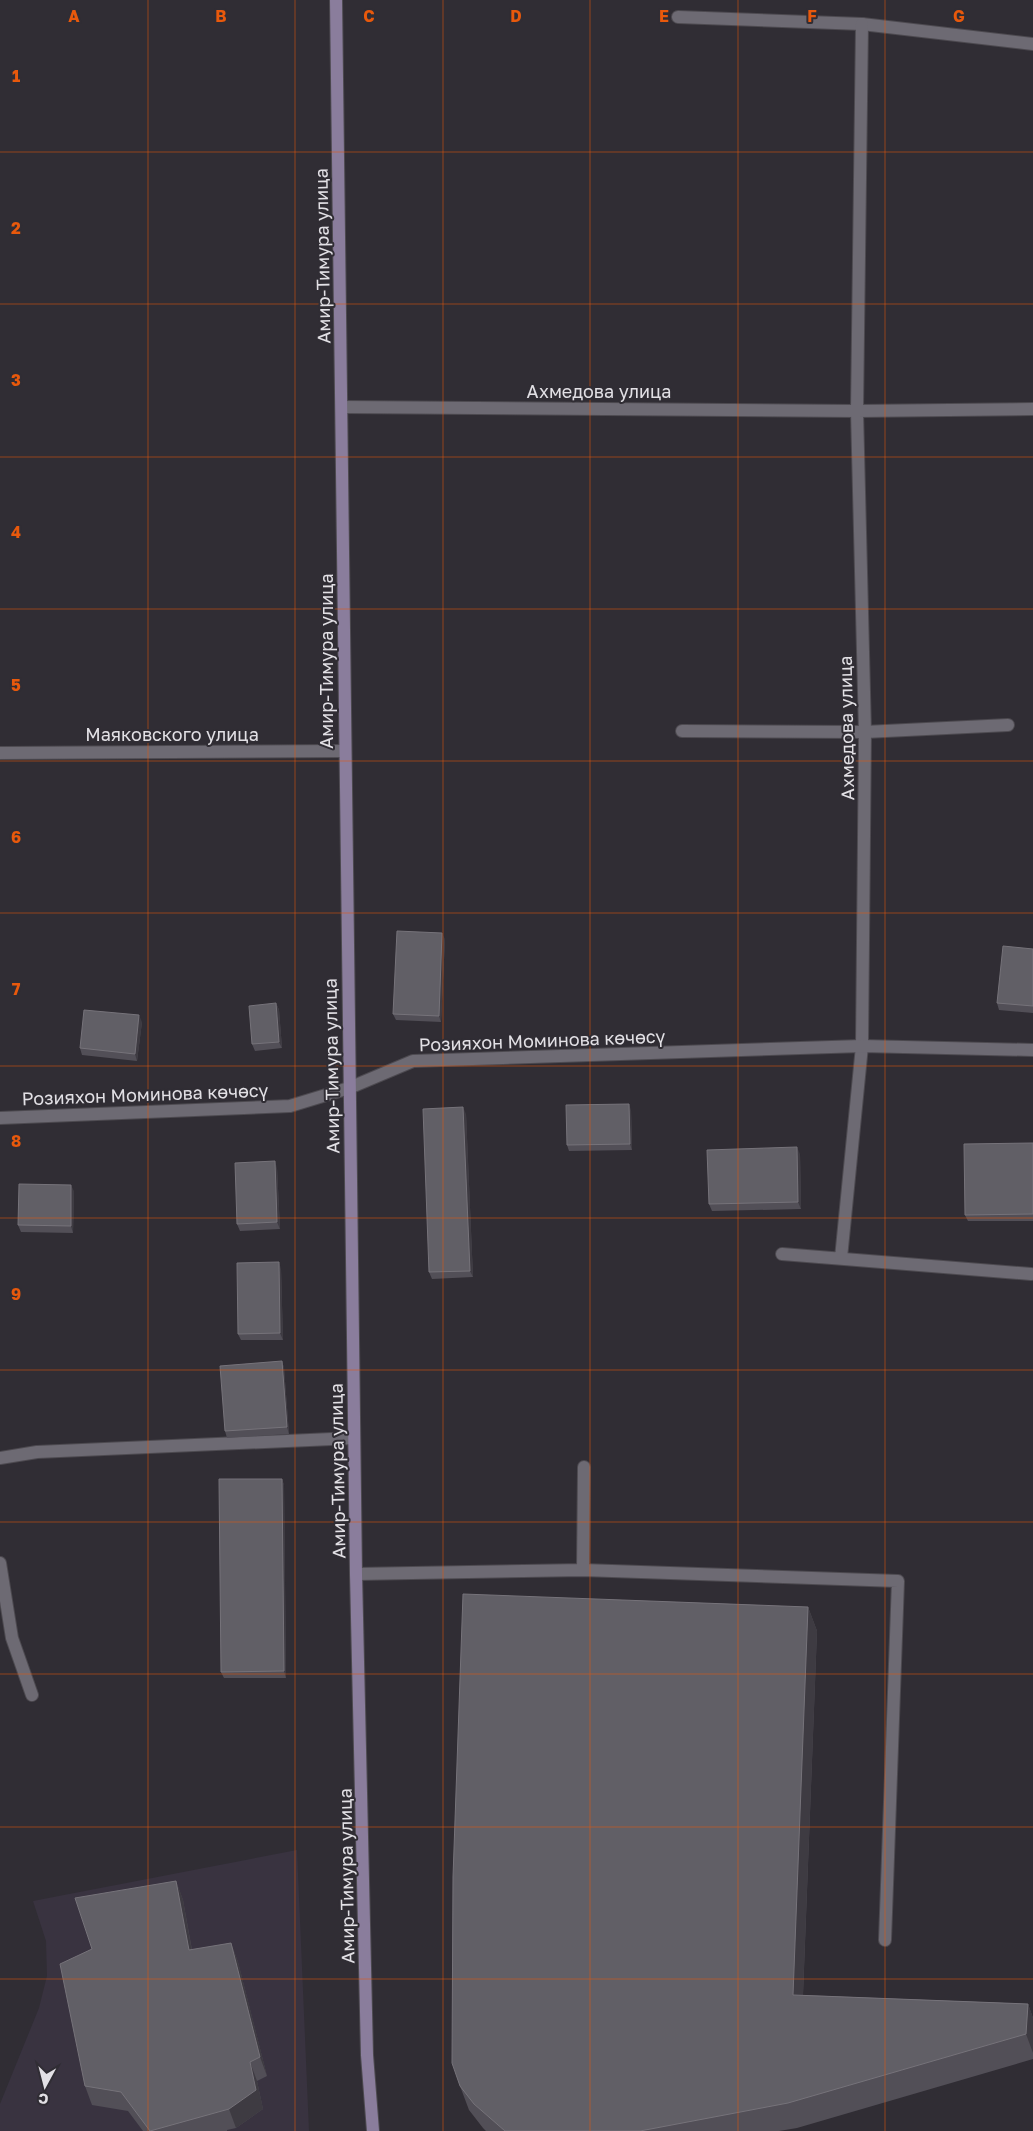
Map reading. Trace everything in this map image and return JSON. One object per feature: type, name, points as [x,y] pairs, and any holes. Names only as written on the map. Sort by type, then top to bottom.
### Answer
[{"type":"main road","name":"Амир-Тимура улица","points":[[336,0],[342,407],[344,751],[356,1574],[367,2055],[373,2131]]},
{"type":"street","points":[[678,17],[862,24],[1033,44]]},
{"type":"street","name":"Ахмедова улица","points":[[841,1258],[862,1046],[865,732],[857,411],[862,24]]},
{"type":"street","name":"Ахмедова улица","points":[[342,407],[857,411],[1033,409]]},
{"type":"street","points":[[682,731],[865,732],[1008,725]]},
{"type":"street","name":"Маяковского улица","points":[[0,753],[344,751]]},
{"type":"street","name":"Розияхон Моминова көчөсү","points":[[0,1118],[290,1106],[349,1088],[413,1061],[862,1046],[1033,1050]]},
{"type":"street","points":[[782,1254],[1031,1274]]},
{"type":"street","points":[[0,1458],[37,1452],[354,1438]]},
{"type":"street","points":[[583,1570],[584,1466]]},
{"type":"street","points":[[0,1563],[12,1638],[32,1695]]},
{"type":"street","points":[[356,1574],[583,1570],[898,1581],[885,1940]]},
{"type":"shaded area","points":[[297,1850],[309,2131],[0,2131],[0,2104],[39,2008],[47,1976],[46,1941],[33,1901]]},
{"type":"building","points":[[397,931],[442,933],[439,1016],[393,1014]]},
{"type":"building","points":[[1003,946],[1033,949],[1033,1006],[997,1003]]},
{"type":"building","points":[[276,1003],[279,1042],[252,1044],[249,1006]]},
{"type":"building","points":[[84,1010],[139,1015],[135,1054],[80,1048]]},
{"type":"building","points":[[629,1104],[630,1144],[567,1145],[566,1105]]},
{"type":"building","points":[[463,1107],[470,1271],[429,1272],[423,1109]]},
{"type":"building","points":[[1033,1143],[1033,1214],[965,1215],[964,1144]]},
{"type":"building","points":[[797,1147],[798,1202],[709,1204],[707,1150]]},
{"type":"building","points":[[275,1161],[277,1222],[237,1224],[235,1163]]},
{"type":"building","points":[[19,1184],[71,1185],[71,1226],[18,1225]]},
{"type":"building","points":[[279,1262],[280,1333],[238,1334],[237,1263]]},
{"type":"building","points":[[282,1361],[287,1427],[225,1431],[220,1366]]},
{"type":"building","points":[[219,1479],[282,1479],[284,1671],[221,1672]]},
{"type":"building","points":[[463,1594],[808,1607],[793,1995],[1028,2004],[1026,2034],[788,2103],[640,2131],[505,2131],[474,2104],[460,2086],[452,2063],[453,1877]]},
{"type":"building","points":[[176,1881],[189,1950],[231,1943],[260,2057],[250,2062],[256,2090],[229,2109],[150,2131],[121,2092],[85,2086],[60,1964],[92,1949],[75,1898]]}]
